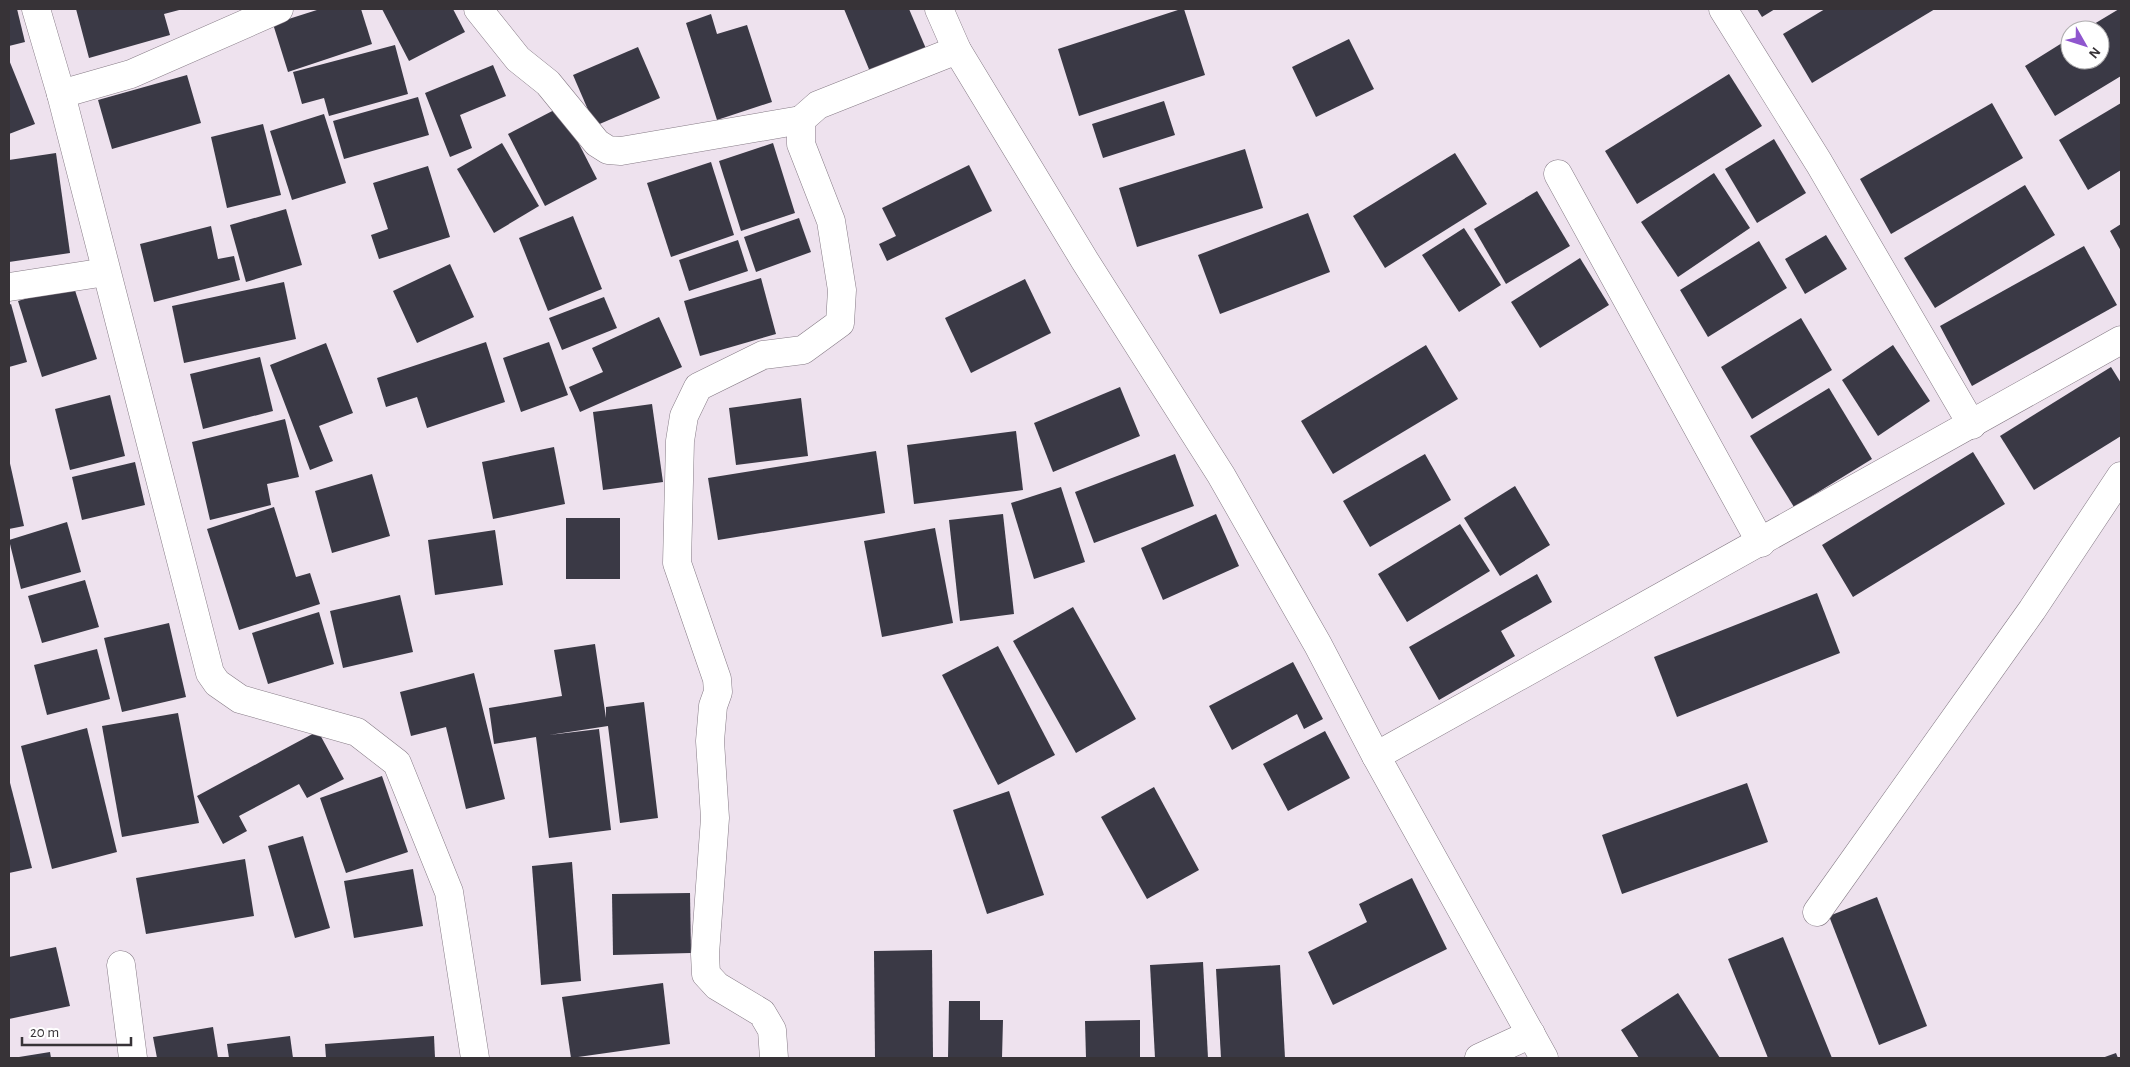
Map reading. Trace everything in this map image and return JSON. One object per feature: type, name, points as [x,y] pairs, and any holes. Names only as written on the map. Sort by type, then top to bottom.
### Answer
[{"type":"street","points":[[36,9],[60,94],[210,673],[217,682],[240,699],[357,732],[397,763],[449,892],[475,1058]]},
{"type":"street","points":[[60,94],[132,74],[279,9]]},
{"type":"street","points":[[478,9],[518,59],[548,84],[597,143],[608,150],[631,150],[800,120],[818,105],[957,50]]},
{"type":"street","points":[[939,9],[957,50],[1085,261],[1221,475],[1318,645],[1376,756],[1544,1058]]},
{"type":"street","points":[[1723,9],[1819,164],[1972,424]]},
{"type":"street","points":[[774,1058],[772,1030],[762,1013],[717,986],[706,974],[705,954],[715,818],[710,741],[713,706],[718,692],[718,679],[677,563],[680,442],[684,416],[698,387],[762,355],[803,350],[840,323],[842,290],[831,221],[801,144],[800,120]]},
{"type":"street","points":[[1558,174],[1760,542]]},
{"type":"street","points":[[9,287],[106,272]]},
{"type":"street","points":[[1376,756],[2121,340]]},
{"type":"street","points":[[1817,912],[2032,610],[2121,476]]},
{"type":"street","points":[[121,965],[133,1058]]},
{"type":"street","points":[[1479,1058],[1531,1034]]},
{"type":"building","points":[[9,9],[17,9],[25,42],[9,46]]},
{"type":"building","points":[[76,9],[183,9],[164,14],[170,35],[89,58]]},
{"type":"building","points":[[320,9],[361,9],[372,44],[288,72],[273,24]]},
{"type":"building","points":[[382,9],[453,9],[465,32],[409,61]]},
{"type":"building","points":[[844,9],[909,9],[927,51],[871,74]]},
{"type":"building","points":[[1184,9],[1205,75],[1079,116],[1058,49]]},
{"type":"building","points":[[1757,9],[1775,9],[1762,17]]},
{"type":"building","points":[[1825,9],[1935,9],[1812,83],[1783,34]]},
{"type":"building","points":[[2121,9],[2121,76],[2055,116],[2025,66],[2060,44],[2060,70],[2110,70],[2110,20],[2101,20]]},
{"type":"building","points":[[711,14],[717,34],[747,25],[772,102],[717,120],[686,23]]},
{"type":"building","points":[[1349,39],[1374,89],[1316,117],[1292,67]]},
{"type":"building","points":[[395,45],[408,94],[329,116],[324,98],[302,104],[293,72]]},
{"type":"building","points":[[638,47],[660,98],[595,126],[573,75]]},
{"type":"building","points":[[9,60],[35,124],[9,134]]},
{"type":"building","points":[[493,65],[506,96],[460,115],[472,148],[450,157],[425,93]]},
{"type":"building","points":[[1729,74],[1762,126],[1637,204],[1605,151]]},
{"type":"building","points":[[187,75],[201,123],[112,149],[98,100]]},
{"type":"building","points":[[418,97],[429,135],[344,159],[333,121]]},
{"type":"building","points":[[1164,101],[1175,135],[1103,158],[1092,124]]},
{"type":"building","points":[[1992,103],[2023,158],[1891,234],[1860,179]]},
{"type":"building","points":[[2121,103],[2121,170],[2088,190],[2059,140]]},
{"type":"building","points":[[560,107],[597,179],[545,206],[508,134]]},
{"type":"building","points":[[324,114],[346,183],[292,200],[270,131]]},
{"type":"building","points":[[263,124],[281,195],[227,208],[211,137]]},
{"type":"building","points":[[1774,139],[1806,193],[1757,223],[1725,169]]},
{"type":"building","points":[[502,143],[539,206],[494,233],[457,169]]},
{"type":"building","points":[[773,143],[795,213],[741,231],[719,161]]},
{"type":"building","points":[[1245,149],[1263,208],[1137,247],[1119,188]]},
{"type":"building","points":[[56,153],[70,253],[9,262],[9,160]]},
{"type":"building","points":[[1455,153],[1487,204],[1385,268],[1353,216]]},
{"type":"building","points":[[711,162],[734,235],[671,257],[647,183]]},
{"type":"building","points":[[969,165],[992,211],[887,261],[879,244],[896,236],[882,208]]},
{"type":"building","points":[[428,166],[450,237],[379,259],[371,235],[388,229],[373,183]]},
{"type":"building","points":[[1714,173],[1750,228],[1678,277],[1641,222]]},
{"type":"building","points":[[2025,185],[2055,235],[1935,308],[1904,258]]},
{"type":"building","points":[[1537,191],[1570,246],[1506,284],[1474,229]]},
{"type":"building","points":[[286,209],[302,265],[246,282],[230,225]]},
{"type":"building","points":[[1308,213],[1330,272],[1220,314],[1198,255]]},
{"type":"building","points":[[573,216],[602,289],[548,311],[519,238]]},
{"type":"building","points":[[799,218],[811,252],[756,272],[744,237]]},
{"type":"building","points":[[2121,224],[2121,251],[2110,231]]},
{"type":"building","points":[[211,226],[218,259],[234,256],[240,280],[154,302],[140,244]]},
{"type":"building","points":[[1464,228],[1501,285],[1459,312],[1422,255]]},
{"type":"building","points":[[1826,235],[1847,269],[1805,294],[1785,259]]},
{"type":"building","points":[[738,240],[748,271],[689,291],[679,260]]},
{"type":"building","points":[[1759,241],[1787,288],[1708,337],[1680,290]]},
{"type":"building","points":[[2084,246],[2117,305],[1972,386],[1940,326]]},
{"type":"building","points":[[1580,258],[1609,305],[1540,348],[1511,302]]},
{"type":"building","points":[[450,264],[474,317],[417,343],[393,291]]},
{"type":"building","points":[[761,278],[776,334],[700,356],[684,301]]},
{"type":"building","points":[[1025,279],[1051,333],[971,373],[945,318]]},
{"type":"building","points":[[284,282],[296,339],[184,363],[172,306]]},
{"type":"building","points":[[73,284],[97,359],[42,377],[18,301]]},
{"type":"building","points":[[604,297],[617,328],[562,350],[549,318]]},
{"type":"building","points":[[11,304],[27,362],[9,367],[9,305]]},
{"type":"building","points":[[659,317],[682,367],[580,412],[569,387],[603,372],[592,348]]},
{"type":"building","points":[[1801,318],[1832,370],[1752,419],[1721,367]]},
{"type":"building","points":[[486,342],[505,402],[427,428],[417,397],[386,407],[377,378]]},
{"type":"building","points":[[549,342],[568,395],[521,412],[503,358]]},
{"type":"building","points":[[326,343],[353,413],[319,426],[333,461],[310,470],[270,365]]},
{"type":"building","points":[[1426,345],[1458,399],[1333,474],[1301,421]]},
{"type":"building","points":[[1893,345],[1930,401],[1878,436],[1842,380]]},
{"type":"building","points":[[260,357],[273,411],[203,429],[190,374]]},
{"type":"building","points":[[2111,367],[2121,383],[2121,436],[2034,490],[2000,436]]},
{"type":"building","points":[[1120,387],[1140,436],[1053,472],[1034,423]]},
{"type":"building","points":[[1829,388],[1872,459],[1794,507],[1750,436]]},
{"type":"building","points":[[110,395],[125,456],[70,470],[55,409]]},
{"type":"building","points":[[801,398],[808,456],[736,465],[729,408]]},
{"type":"building","points":[[652,404],[663,482],[603,490],[593,412]]},
{"type":"building","points":[[285,419],[299,477],[267,484],[271,505],[210,520],[192,442]]},
{"type":"building","points":[[1016,431],[1023,490],[914,504],[907,445]]},
{"type":"building","points":[[554,447],[565,504],[493,519],[482,462]]},
{"type":"building","points":[[876,451],[885,513],[718,540],[708,478]]},
{"type":"building","points":[[1973,452],[2005,504],[1853,597],[1822,545]]},
{"type":"building","points":[[1175,454],[1194,506],[1094,543],[1075,492]]},
{"type":"building","points":[[1425,454],[1451,500],[1370,547],[1343,501]]},
{"type":"building","points":[[9,459],[24,526],[9,529]]},
{"type":"building","points":[[135,462],[145,505],[82,520],[72,477]]},
{"type":"building","points":[[372,474],[390,536],[332,553],[315,491]]},
{"type":"building","points":[[1515,486],[1550,545],[1500,576],[1464,518]]},
{"type":"building","points":[[1061,487],[1085,562],[1034,579],[1011,503]]},
{"type":"building","points":[[274,507],[296,577],[310,573],[320,604],[239,630],[207,529]]},
{"type":"building","points":[[1003,514],[1014,614],[960,621],[949,520]]},
{"type":"building","points":[[1216,514],[1239,566],[1163,600],[1141,548]]},
{"type":"building","points":[[566,518],[620,518],[620,579],[566,579]]},
{"type":"building","points":[[67,522],[81,572],[21,589],[9,540]]},
{"type":"building","points":[[1460,524],[1490,571],[1407,622],[1378,574]]},
{"type":"building","points":[[935,528],[953,623],[882,637],[864,541]]},
{"type":"building","points":[[495,530],[503,585],[435,595],[428,540]]},
{"type":"building","points":[[1537,574],[1552,602],[1501,631],[1515,656],[1439,700],[1409,647]]},
{"type":"building","points":[[85,580],[99,627],[42,643],[28,596]]},
{"type":"building","points":[[1817,593],[1840,653],[1677,717],[1654,657]]},
{"type":"building","points":[[400,595],[413,652],[343,668],[330,611]]},
{"type":"building","points":[[1073,607],[1136,719],[1076,753],[1013,641]]},
{"type":"building","points":[[319,612],[334,664],[268,684],[252,633]]},
{"type":"building","points":[[169,623],[186,697],[122,712],[104,638]]},
{"type":"building","points":[[595,644],[606,718],[606,707],[644,702],[658,818],[620,823],[608,726],[549,735],[599,729],[611,830],[549,838],[536,737],[494,744],[489,708],[562,696],[554,650]]},
{"type":"building","points":[[998,646],[1055,755],[998,785],[942,675]]},
{"type":"building","points":[[97,649],[110,699],[47,715],[34,665]]},
{"type":"building","points":[[1293,662],[1323,719],[1304,729],[1297,714],[1232,750],[1209,706]]},
{"type":"building","points":[[474,673],[505,799],[466,809],[446,727],[411,736],[400,692]]},
{"type":"building","points":[[178,713],[199,823],[122,837],[102,726]]},
{"type":"building","points":[[87,728],[117,852],[52,869],[21,746]]},
{"type":"building","points":[[318,731],[344,779],[307,798],[299,784],[239,816],[247,831],[223,844],[197,796]]},
{"type":"building","points":[[1325,731],[1350,778],[1288,811],[1263,764]]},
{"type":"building","points":[[382,776],[408,852],[346,873],[320,798]]},
{"type":"building","points":[[9,779],[32,868],[9,873]]},
{"type":"building","points":[[1747,783],[1768,842],[1622,894],[1602,835]]},
{"type":"building","points":[[1154,787],[1199,870],[1147,899],[1101,817]]},
{"type":"building","points":[[1009,791],[1044,895],[987,914],[953,810]]},
{"type":"building","points":[[303,836],[330,928],[295,938],[268,846]]},
{"type":"building","points":[[245,859],[254,916],[146,934],[136,878]]},
{"type":"building","points":[[572,862],[581,981],[541,985],[532,866]]},
{"type":"building","points":[[413,869],[423,926],[354,938],[344,881]]},
{"type":"building","points":[[1412,878],[1447,949],[1333,1005],[1308,952],[1367,922],[1359,904]]},
{"type":"building","points":[[690,893],[691,953],[613,955],[612,894]]},
{"type":"building","points":[[1877,897],[1927,1026],[1879,1045],[1829,916]]},
{"type":"building","points":[[1783,937],[1832,1058],[1768,1058],[1728,959]]},
{"type":"building","points":[[56,947],[70,1006],[9,1019],[9,957]]},
{"type":"building","points":[[932,950],[933,1058],[875,1058],[874,951]]},
{"type":"building","points":[[1203,962],[1208,1058],[1155,1058],[1150,965]]},
{"type":"building","points":[[1280,965],[1285,1058],[1221,1058],[1216,969]]},
{"type":"building","points":[[663,983],[670,1044],[571,1058],[562,997]]},
{"type":"building","points":[[1678,993],[1720,1058],[1639,1058],[1621,1030]]},
{"type":"building","points":[[949,1001],[980,1001],[980,1020],[1003,1020],[1002,1058],[948,1058]]},
{"type":"building","points":[[1140,1020],[1140,1058],[1086,1058],[1085,1021]]},
{"type":"building","points":[[213,1027],[218,1058],[157,1058],[153,1037]]},
{"type":"building","points":[[290,1036],[293,1058],[229,1058],[227,1044]]},
{"type":"building","points":[[434,1036],[435,1058],[326,1058],[325,1044]]},
{"type":"building","points":[[50,1052],[51,1058],[19,1058],[19,1057]]},
{"type":"building","points":[[2116,1053],[2118,1058],[2102,1058]]}]
